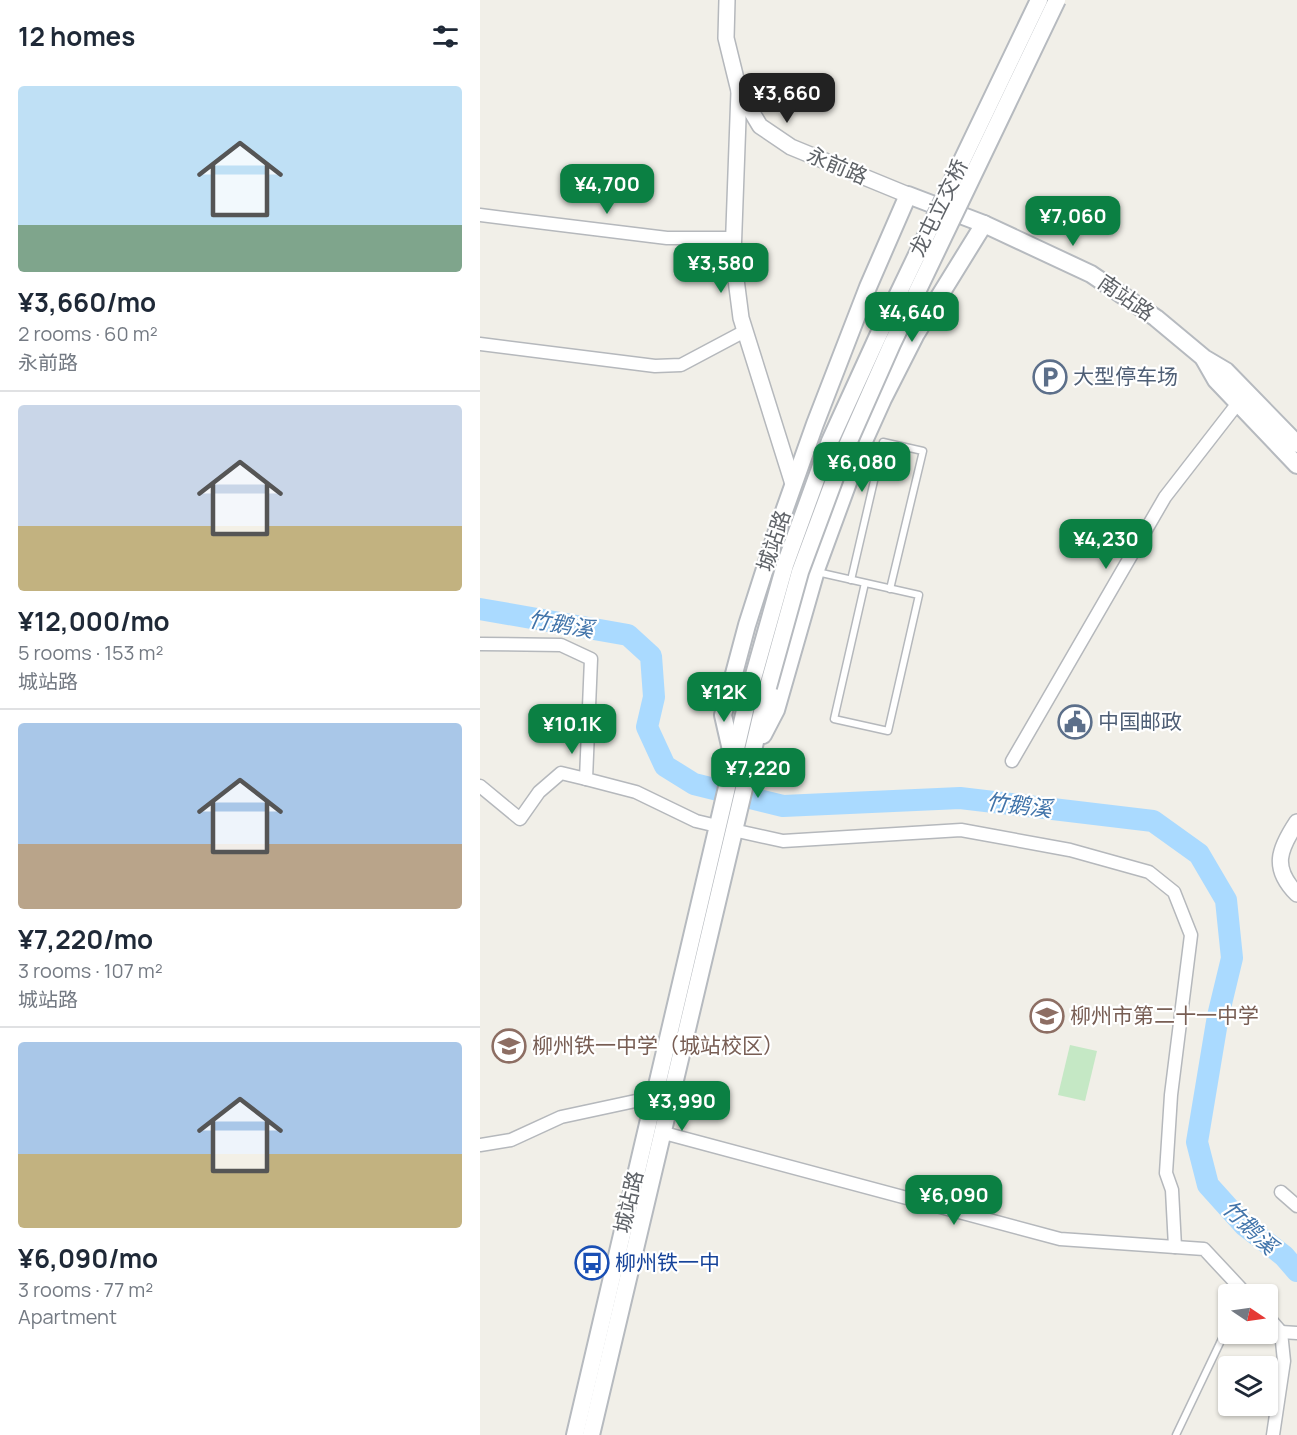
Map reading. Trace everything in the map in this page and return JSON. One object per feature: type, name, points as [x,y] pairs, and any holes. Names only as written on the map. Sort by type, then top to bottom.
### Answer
[{"type":"main road","name":"龙屯立交桥","points":[[750,689],[785,564],[830,441],[1039,0]]},
{"type":"main road","name":"龙屯立交桥","points":[[768,687],[800,572],[846,448],[892,344],[1057,0]]},
{"type":"main road","name":"城站路","points":[[740,764],[723,716],[747,625],[793,484],[868,287],[908,195]]},
{"type":"main road","name":"南站路","points":[[908,195],[984,224],[1091,274],[1156,318],[1204,358],[1227,371],[1297,444]]},
{"type":"main road","name":"城站路","points":[[740,764],[776,710],[815,572],[845,489],[883,399],[916,334],[984,224]]},
{"type":"main road","name":"南站路","points":[[1204,358],[1216,380],[1297,465]]},
{"type":"main road","name":"城站路","points":[[740,764],[768,687]]},
{"type":"main road","name":"城站路","points":[[575,1435],[654,1097],[740,764],[750,689]]},
{"type":"main road","name":"城站路","points":[[591,1435],[664,1134],[726,823]]},
{"type":"street","name":"永前路","points":[[727,0],[726,38],[739,91],[760,126],[791,147],[908,195]]},
{"type":"street","points":[[739,91],[733,256],[741,318],[793,484]]},
{"type":"street","points":[[480,215],[667,238],[733,238]]},
{"type":"street","points":[[480,344],[655,366],[681,364],[745,331]]},
{"type":"street","points":[[1012,761],[1165,497],[1238,403]]},
{"type":"street","points":[[480,644],[561,645],[591,659],[586,779]]},
{"type":"street","points":[[480,786],[520,819],[539,792],[561,773],[636,792],[696,820],[726,823],[783,842],[961,830],[1070,850],[1149,872],[1174,892],[1191,934],[1171,1095],[1166,1173],[1172,1190],[1174,1247]]},
{"type":"street","points":[[1297,822],[1284,842],[1281,855],[1281,872],[1297,894]]},
{"type":"street","points":[[480,1145],[511,1140],[561,1117],[654,1097],[671,1100]]},
{"type":"street","points":[[664,1134],[1060,1239],[1204,1249],[1236,1284]]},
{"type":"street","points":[[1281,1192],[1297,1206]]},
{"type":"street","points":[[1273,1435],[1284,1361],[1281,1332],[1278,1329]]},
{"type":"street","points":[[1281,1332],[1297,1333]]},
{"type":"lane","points":[[850,580],[884,442],[923,451],[890,589]]},
{"type":"lane","points":[[815,572],[865,583],[890,589],[919,595],[888,731],[834,719],[865,583]]},
{"type":"lane","points":[[1176,1435],[1219,1344]]},
{"type":"green space","points":[[1070,1045],[1097,1051],[1085,1101],[1058,1095]]},
{"type":"waterway","name":"竹鹅溪","points":[[480,609],[628,635],[651,656],[654,697],[647,727],[665,766],[694,784],[783,806],[960,798],[1153,821],[1199,854],[1226,900],[1232,958],[1218,1016],[1197,1142],[1208,1185],[1244,1225],[1284,1256],[1297,1271]]},
{"type":"place","name":"大型停车场","points":[[1050,377]]},
{"type":"place","name":"中国邮政","points":[[1075,722]]},
{"type":"place","name":"柳州市第二十一中学","points":[[1047,1016]]},
{"type":"place","name":"柳州铁一中学（城站校区）","points":[[509,1046]]},
{"type":"place","name":"柳州铁一中","points":[[592,1263]]}]
